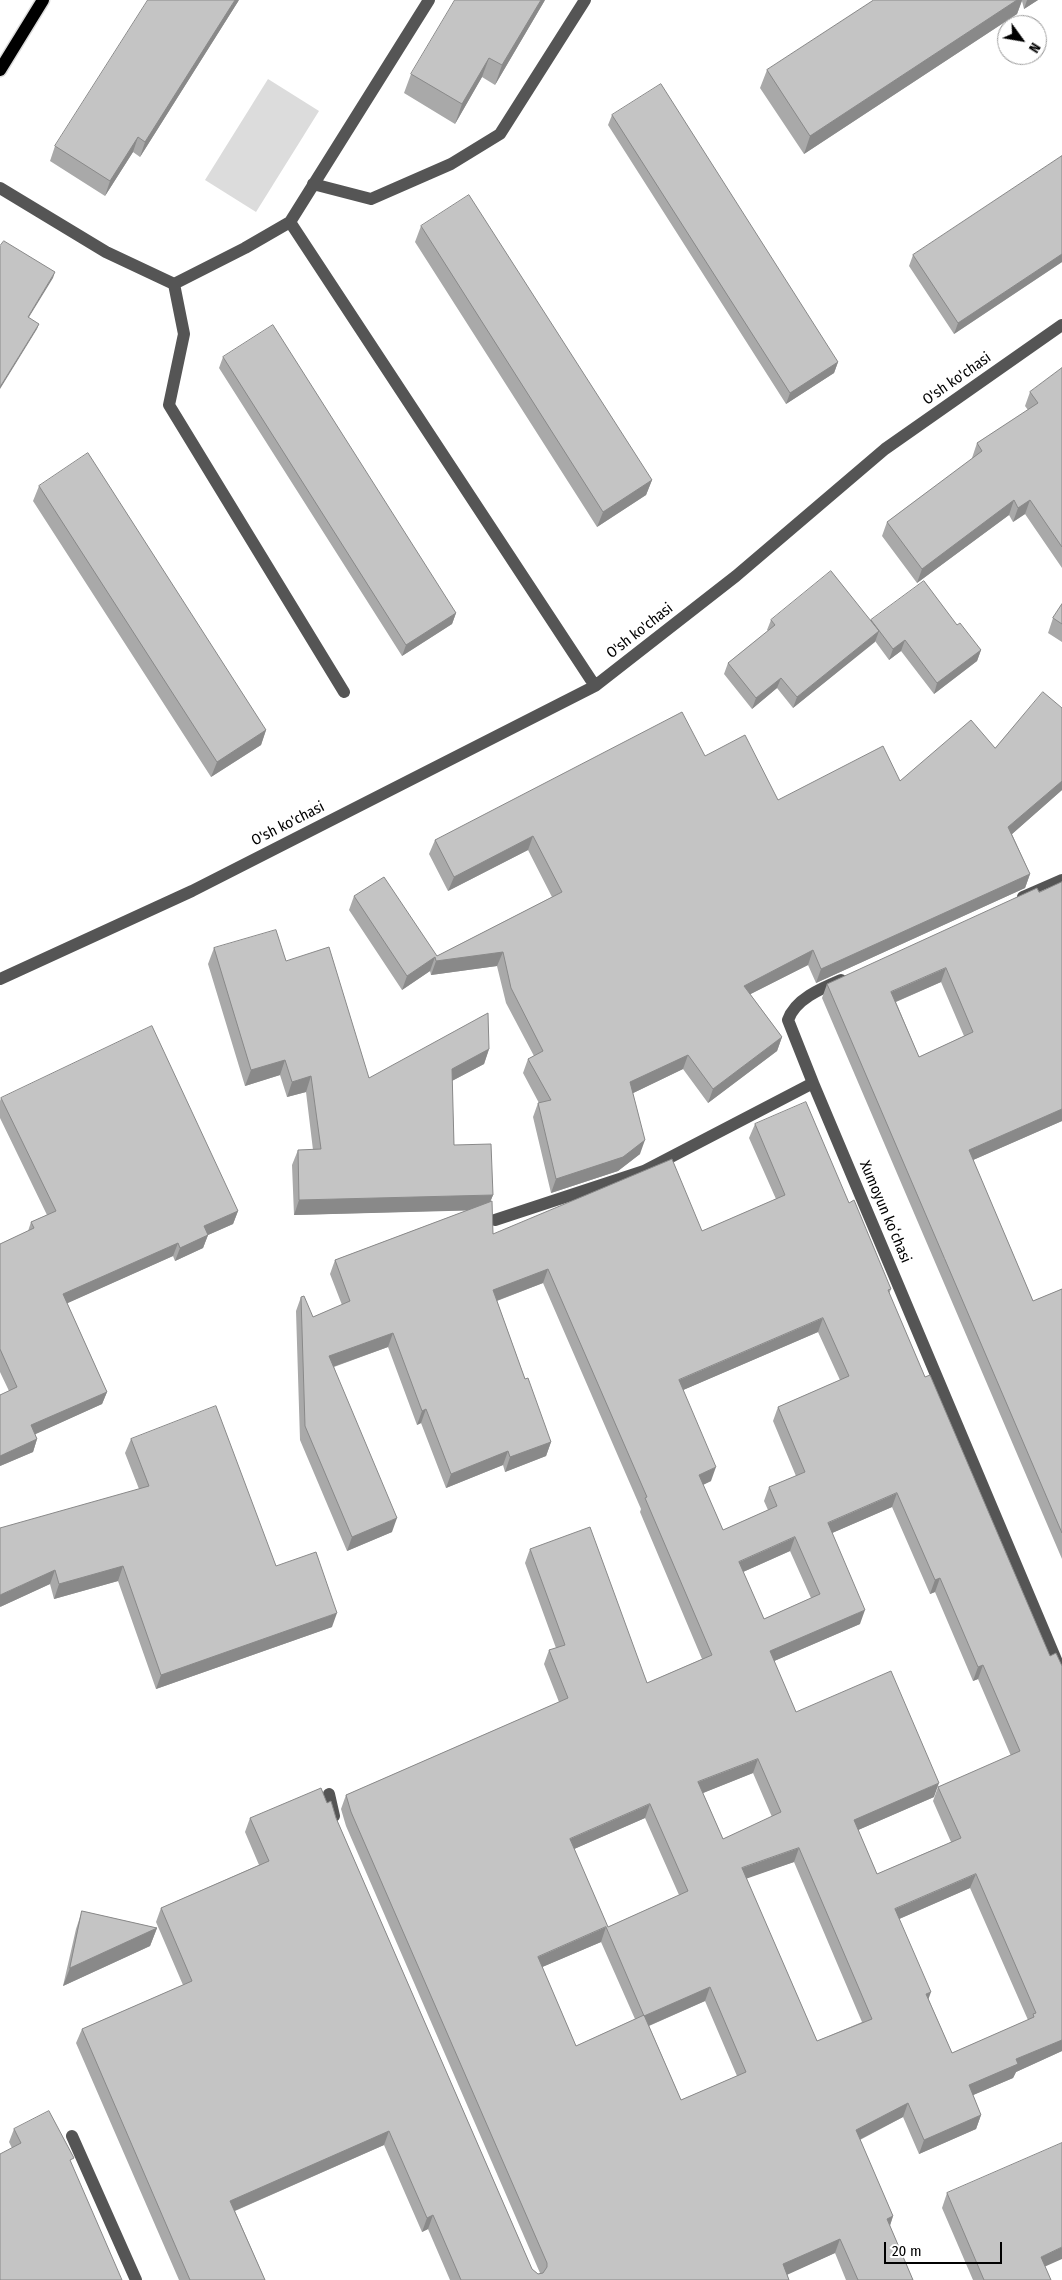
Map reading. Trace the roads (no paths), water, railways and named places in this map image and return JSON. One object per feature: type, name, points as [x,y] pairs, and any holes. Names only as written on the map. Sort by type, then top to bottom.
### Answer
[{"type":"main road","points":[[0,70],[43,0]]},
{"type":"street","points":[[174,284],[245,248],[290,222],[429,0]]},
{"type":"street","points":[[314,184],[371,199],[451,164],[500,134],[586,0]]},
{"type":"street","points":[[0,188],[106,252],[174,284]]},
{"type":"street","points":[[290,222],[595,686]]},
{"type":"street","points":[[174,284],[184,334],[169,405],[344,692]]},
{"type":"street","name":"O'sh ko'chasi","points":[[0,979],[192,891],[595,686],[736,576],[885,449],[1062,325]]},
{"type":"street","points":[[1012,902],[1062,880]]},
{"type":"street","name":"Xumoyun koʻchasi","points":[[850,975],[798,1004],[790,1012],[788,1020],[1062,1674]]},
{"type":"street","points":[[495,1220],[644,1171],[813,1083]]},
{"type":"street","points":[[329,1794],[338,1829]]},
{"type":"street","points":[[72,2136],[136,2280]]}]
